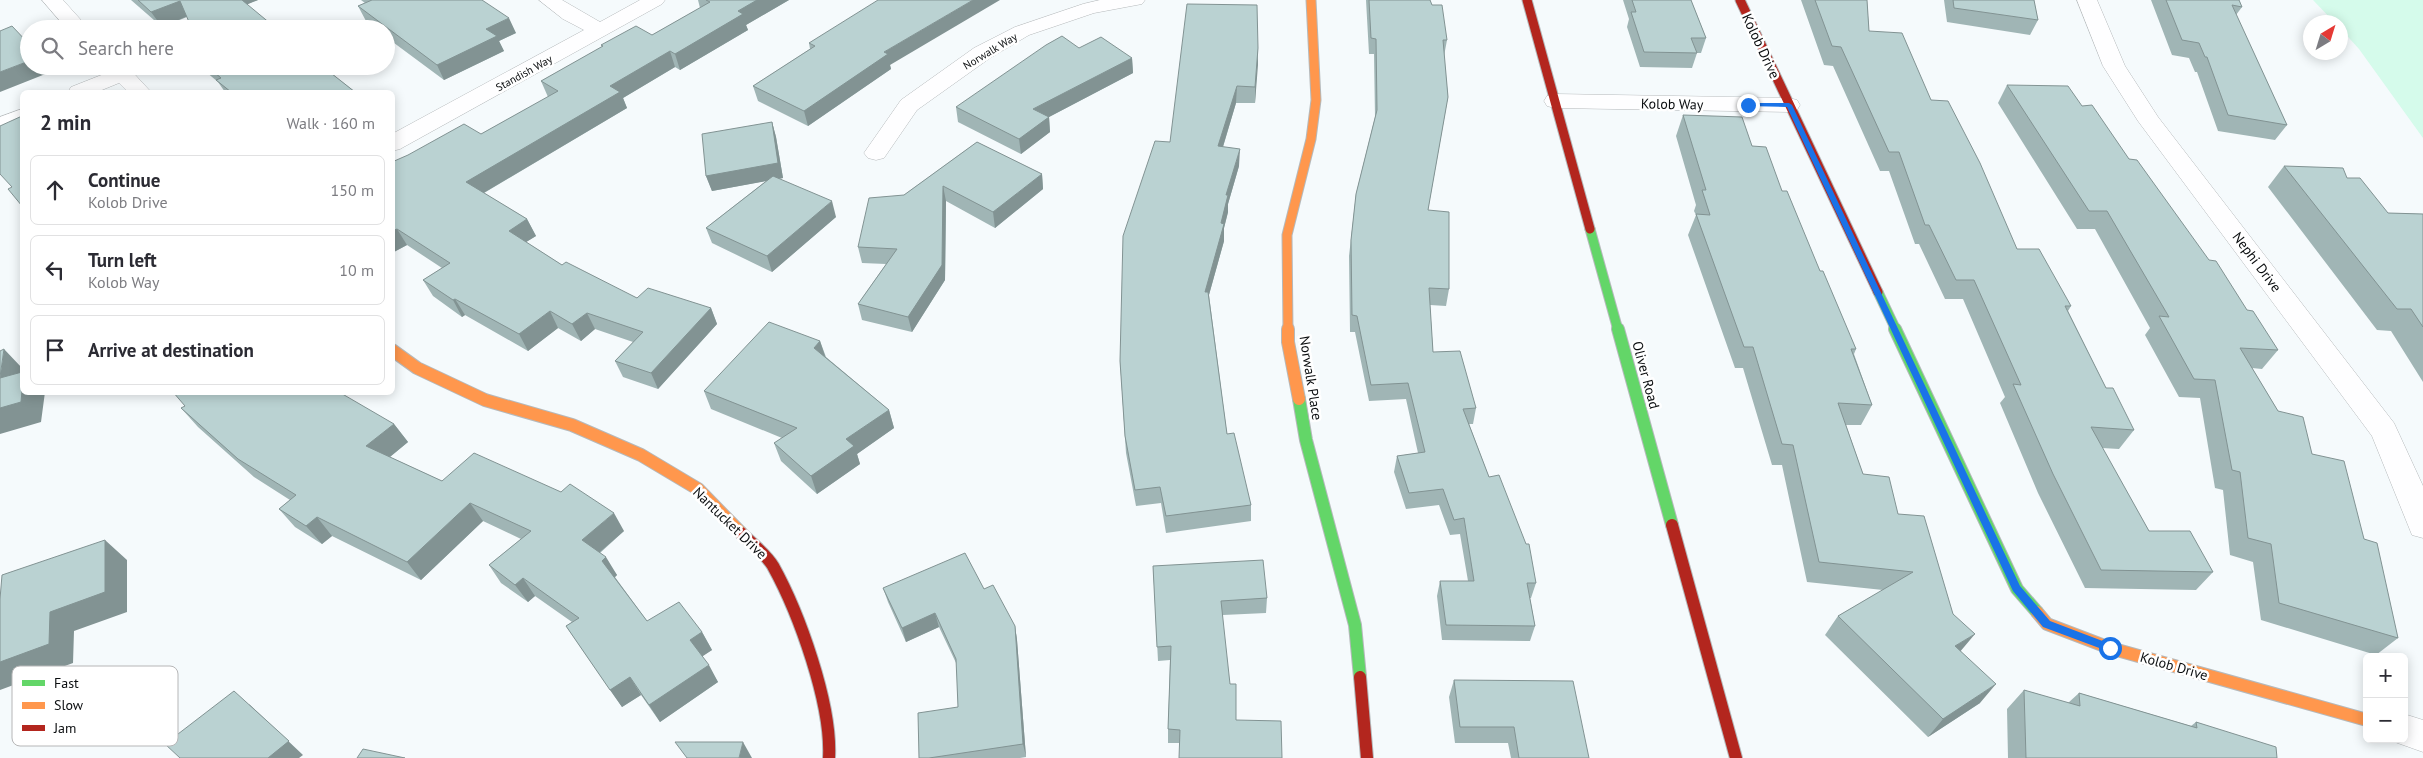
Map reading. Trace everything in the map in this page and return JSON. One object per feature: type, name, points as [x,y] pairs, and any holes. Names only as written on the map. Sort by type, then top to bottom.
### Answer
[{"type":"street","points":[[52,0],[71,20]]},
{"type":"street","points":[[549,0],[570,15],[600,30]]},
{"type":"street","name":"Standish Way","points":[[395,142],[655,0]]},
{"type":"street","name":"Norwalk Way","points":[[876,153],[909,105],[982,53],[1022,31],[1090,8],[1135,0]]},
{"type":"street","name":"Norwalk Place","points":[[1311,0],[1316,100],[1311,139],[1287,235],[1288,342],[1306,440],[1355,625],[1366,758]]},
{"type":"street","name":"Oliver Road","points":[[1527,0],[1736,758]]},
{"type":"street","name":"Kolob Drive","points":[[1740,0],[2017,589],[2047,624],[2110,648],[2363,719]]},
{"type":"street","name":"Nephi Drive","points":[[2087,0],[2114,66],[2150,121],[2384,431],[2419,511],[2423,526]]},
{"type":"street","points":[[83,90],[110,75]]},
{"type":"street","points":[[124,75],[138,90]]},
{"type":"street","name":"Kolob Way","points":[[1555,101],[1789,105]]},
{"type":"street","points":[[0,125],[20,117]]},
{"type":"street","name":"Nantucket Drive","points":[[395,352],[417,368],[485,400],[581,429],[642,455],[698,489],[772,564],[808,645],[830,738],[829,758]]},
{"type":"street","points":[[2408,731],[2423,736]]},
{"type":"green space","points":[[2313,0],[2423,0],[2423,138],[2359,49],[2348,37],[2348,15],[2327,15]]},
{"type":"building","points":[[138,0],[242,0],[266,20],[188,20],[180,1],[151,12]]},
{"type":"building","points":[[372,0],[482,0],[509,18],[486,29],[497,36],[437,65],[395,34],[395,20],[377,20],[358,6]]},
{"type":"building","points":[[706,0],[757,0],[738,11],[743,14],[675,54],[670,51],[610,86],[620,92],[466,182],[527,219],[509,231],[562,265],[566,262],[637,298],[648,288],[711,308],[651,373],[615,361],[643,332],[587,313],[572,324],[550,311],[519,334],[455,299],[453,300],[423,280],[450,263],[397,229],[395,230],[395,161],[464,124],[481,134],[558,91],[541,81],[603,46],[601,45],[636,26],[652,35],[710,2]]},
{"type":"building","points":[[878,0],[973,0],[884,52],[888,54],[804,111],[753,86],[815,46],[809,43]]},
{"type":"building","points":[[1369,0],[1430,0],[1432,5],[1442,5],[1447,40],[1443,40],[1448,97],[1428,210],[1449,212],[1449,289],[1429,288],[1433,352],[1460,351],[1476,408],[1463,409],[1489,477],[1499,475],[1526,544],[1529,544],[1536,583],[1527,583],[1535,626],[1446,625],[1440,581],[1474,581],[1464,518],[1454,520],[1443,489],[1409,493],[1397,456],[1425,452],[1408,383],[1371,385],[1357,316],[1352,315],[1351,240],[1356,194],[1377,110],[1376,39],[1371,38]]},
{"type":"building","points":[[1632,0],[1691,0],[1706,38],[1691,38],[1697,53],[1644,52],[1631,12],[1636,12]]},
{"type":"building","points":[[1815,0],[1867,0],[1869,31],[1902,33],[1931,100],[1948,101],[1980,163],[2017,249],[2039,249],[2071,306],[2065,306],[2106,388],[2113,388],[2134,430],[2091,427],[2149,531],[2190,531],[2213,572],[2101,570],[2053,474],[2013,384],[2021,385],[1974,280],[1956,280],[1929,225],[1925,225],[1899,152],[1889,152],[1841,47],[1832,46]]},
{"type":"building","points":[[1953,0],[2034,0],[2038,20],[1954,8]]},
{"type":"building","points":[[2166,0],[2239,0],[2242,7],[2232,5],[2287,125],[2228,115],[2207,57],[2205,57],[2199,43],[2182,40]]},
{"type":"building","points":[[1187,4],[1257,5],[1258,48],[1255,87],[1237,86],[1218,146],[1240,149],[1226,195],[1228,195],[1221,223],[1224,224],[1205,292],[1208,292],[1227,434],[1234,433],[1251,505],[1166,516],[1160,487],[1135,490],[1125,436],[1120,361],[1123,236],[1155,141],[1170,142]]},
{"type":"building","points":[[12,26],[20,34],[20,64],[0,72],[0,31]]},
{"type":"building","points":[[1062,36],[1079,48],[1101,37],[1132,58],[1033,109],[1049,117],[1019,139],[956,107],[1046,45]]},
{"type":"building","points":[[218,75],[333,75],[352,90],[228,90],[216,80],[221,78]]},
{"type":"building","points":[[2007,85],[2068,86],[2082,106],[2092,105],[2129,159],[2137,160],[2209,260],[2216,261],[2247,310],[2253,311],[2278,350],[2240,348],[2278,411],[2303,417],[2312,454],[2344,461],[2364,539],[2377,543],[2398,638],[2279,603],[2271,544],[2248,538],[2240,472],[2232,470],[2215,380],[2194,379],[2159,316],[2169,317],[2107,211],[2089,211]]},
{"type":"building","points":[[1683,115],[1742,117],[1752,146],[1766,147],[1782,191],[1787,191],[1820,271],[1823,271],[1856,349],[1851,349],[1872,405],[1838,403],[1863,474],[1889,477],[1898,514],[1924,516],[1953,614],[1975,634],[1955,646],[1996,684],[1943,719],[1838,616],[1913,572],[1819,562],[1793,445],[1782,444],[1753,347],[1744,347],[1696,214],[1710,215],[1702,190],[1706,190]]},
{"type":"building","points":[[20,117],[20,204],[8,189],[12,187],[0,174],[0,126]]},
{"type":"building","points":[[772,122],[778,163],[706,176],[702,134]]},
{"type":"building","points":[[977,142],[1042,174],[993,212],[943,186],[942,265],[908,317],[858,304],[897,249],[858,247],[869,198],[904,195]]},
{"type":"building","points":[[2284,166],[2343,168],[2347,178],[2360,178],[2388,213],[2423,214],[2423,327],[2411,309],[2397,309]]},
{"type":"building","points":[[773,176],[832,201],[767,256],[706,228]]},
{"type":"building","points":[[769,322],[820,341],[814,348],[889,410],[846,439],[854,446],[811,476],[774,443],[797,428],[704,391]]},
{"type":"building","points":[[4,349],[0,377],[0,351]]},
{"type":"building","points":[[20,373],[21,402],[0,408],[0,378]]},
{"type":"building","points":[[176,395],[344,395],[394,424],[366,446],[442,481],[474,453],[561,492],[570,484],[614,513],[582,540],[606,557],[602,561],[647,621],[679,602],[702,632],[690,640],[709,665],[649,705],[630,677],[610,690],[566,626],[579,618],[523,578],[515,585],[489,565],[531,531],[470,503],[407,562],[317,517],[306,526],[279,509],[296,495],[238,459],[181,408],[185,406]]},
{"type":"building","points":[[105,540],[105,592],[50,612],[49,644],[0,662],[2,575]]},
{"type":"building","points":[[965,553],[984,589],[993,585],[1015,626],[1023,744],[919,758],[918,713],[958,707],[956,659],[935,613],[902,628],[883,588]]},
{"type":"building","points":[[1263,560],[1267,598],[1221,601],[1230,684],[1236,684],[1236,720],[1281,721],[1282,758],[1179,758],[1180,730],[1168,729],[1171,646],[1157,647],[1153,566]]},
{"type":"building","points":[[1454,680],[1573,681],[1589,758],[1519,758],[1514,727],[1460,727]]},
{"type":"building","points":[[2024,690],[2080,706],[2079,693],[2197,728],[2196,722],[2276,747],[2277,758],[2026,758]]},
{"type":"building","points":[[234,691],[289,741],[268,758],[180,758],[167,746],[178,746],[178,734]]},
{"type":"building","points":[[675,742],[743,742],[739,758],[687,758]]},
{"type":"building","points":[[363,749],[405,758],[357,758]]},
{"type":"traffic: fast","points":[[1590,229],[1672,525]]},
{"type":"traffic: fast","points":[[1878,292],[2017,589],[2037,612]]},
{"type":"traffic: fast","points":[[1299,399],[1306,440],[1355,625],[1360,677]]},
{"type":"traffic: slow","points":[[1299,399],[1288,342],[1287,235],[1311,139],[1316,100],[1311,0]]},
{"type":"traffic: slow","points":[[395,352],[417,368],[485,400],[572,425],[641,455],[698,489],[741,533]]},
{"type":"traffic: slow","points":[[2037,612],[2047,624],[2110,648],[2363,719]]},
{"type":"traffic: jam","points":[[1527,0],[1590,229]]},
{"type":"traffic: jam","points":[[1740,0],[1878,292]]},
{"type":"traffic: jam","points":[[1672,525],[1736,758]]},
{"type":"traffic: jam","points":[[741,533],[772,564],[808,645],[830,738],[829,758]]},
{"type":"traffic: jam","points":[[1360,677],[1367,758]]},
{"type":"route","points":[[1748,105],[1789,105],[2017,589],[2047,624],[2110,648]]}]
